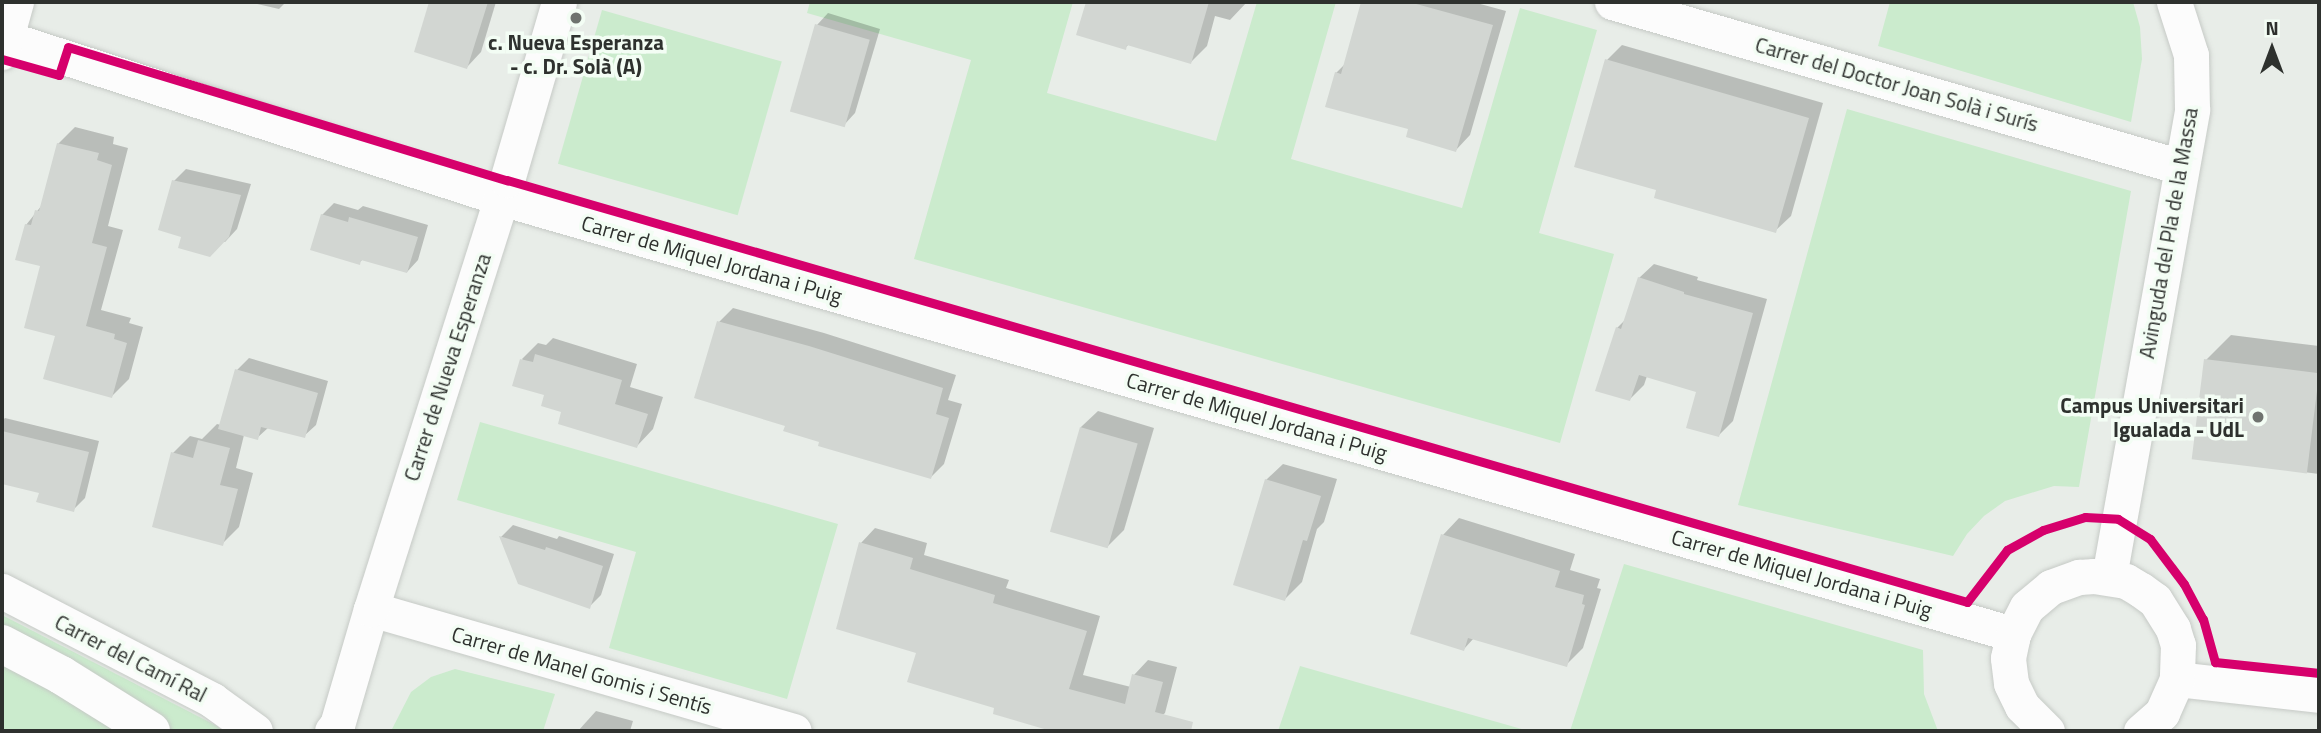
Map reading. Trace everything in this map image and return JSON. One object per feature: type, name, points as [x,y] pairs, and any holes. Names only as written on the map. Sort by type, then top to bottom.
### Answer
[{"type":"street","points":[[3,43],[16,2]]},
{"type":"street","name":"Carrer de Nueva Esperanza","points":[[332,731],[337,725],[370,609],[501,198],[559,2]]},
{"type":"street","name":"Carrer del Doctor Joan Solà i Surís","points":[[1612,2],[2181,167]]},
{"type":"street","name":"Avinguda del Pla de la Massa","points":[[2109,577],[2192,109],[2191,55],[2174,2]]},
{"type":"street","name":"Carrer de Miquel Jordana i Puig","points":[[3,43],[501,198],[2013,634]]},
{"type":"street","points":[[2047,731],[2022,706],[2011,683],[2008,658],[2013,634],[2027,607],[2051,587],[2079,577],[2109,577],[2141,590],[2165,614],[2178,645],[2178,679],[2162,713],[2141,731]]},
{"type":"street","name":"Carrer del Camí Ral","points":[[2,591],[212,700],[255,731]]},
{"type":"street","name":"Carrer de Manel Gomis i Sentís","points":[[370,609],[794,731]]},
{"type":"street","points":[[2,644],[61,675],[151,731]]},
{"type":"street","points":[[2178,679],[2319,695]]},
{"type":"green space","points":[[810,2],[1073,2],[1047,93],[1216,141],[1257,2],[1336,2],[1291,159],[1462,208],[1520,8],[1597,30],[1539,233],[1614,254],[1560,443],[914,259],[971,60],[807,13]]},
{"type":"green space","points":[[1890,2],[2133,2],[2140,27],[2142,59],[2131,122],[1878,46]]},
{"type":"green space","points":[[602,10],[782,62],[738,215],[558,164]]},
{"type":"green space","points":[[1847,109],[2131,191],[2079,487],[2054,486],[2005,501],[1984,516],[1967,534],[1953,556],[1738,505]]},
{"type":"green space","points":[[480,422],[838,524],[787,699],[609,648],[636,552],[457,500]]},
{"type":"green space","points":[[1624,564],[1923,650],[1924,694],[1938,731],[1570,731]]},
{"type":"green space","points":[[2,615],[217,726],[223,731],[2,731]]},
{"type":"green space","points":[[1300,666],[1529,731],[1278,731]]},
{"type":"green space","points":[[455,669],[555,694],[543,731],[391,731],[411,692],[431,677]]},
{"type":"building","points":[[429,2],[488,2],[467,69],[414,52]]},
{"type":"building","points":[[1086,2],[1209,2],[1191,64],[1127,45],[1126,50],[1076,35]]},
{"type":"building","points":[[1361,2],[1409,2],[1493,25],[1456,152],[1406,137],[1408,129],[1325,107],[1335,72],[1341,74]]},
{"type":"building","points":[[815,24],[870,40],[845,127],[790,111]]},
{"type":"building","points":[[1605,59],[1809,118],[1776,233],[1654,198],[1656,190],[1574,167]]},
{"type":"building","points":[[57,143],[99,153],[97,160],[112,165],[92,243],[107,247],[86,326],[115,334],[114,339],[127,343],[112,398],[43,379],[55,336],[24,328],[40,266],[15,260],[25,224],[31,225],[35,210],[39,211]]},
{"type":"building","points":[[172,180],[241,195],[229,237],[210,257],[178,248],[181,237],[158,230]]},
{"type":"building","points":[[321,214],[348,222],[349,217],[418,237],[407,273],[361,260],[360,265],[310,250]]},
{"type":"building","points":[[1638,277],[1684,294],[1753,313],[1719,437],[1686,428],[1696,392],[1639,375],[1630,401],[1595,391],[1616,327],[1621,329]]},
{"type":"building","points":[[717,321],[809,346],[943,388],[936,414],[949,418],[931,479],[818,446],[819,442],[783,431],[785,426],[694,398]]},
{"type":"building","points":[[535,354],[622,380],[615,404],[648,414],[637,448],[558,424],[561,412],[541,406],[544,395],[512,386],[520,359],[533,362]]},
{"type":"building","name":"Campus Universitari Igualada - UdL","points":[[2204,359],[2319,373],[2307,473],[2192,459]]},
{"type":"building","points":[[235,369],[318,393],[305,438],[261,427],[258,440],[218,429]]},
{"type":"building","points":[[1080,427],[1138,444],[1108,548],[1050,532]]},
{"type":"building","points":[[2,431],[89,452],[74,512],[36,502],[39,493],[2,484]]},
{"type":"building","points":[[198,440],[230,448],[220,485],[238,489],[223,546],[152,527],[171,452],[193,458]]},
{"type":"building","points":[[1265,479],[1321,496],[1307,541],[1303,540],[1285,601],[1233,585]]},
{"type":"building","points":[[1441,534],[1560,571],[1555,587],[1584,595],[1582,604],[1585,605],[1567,667],[1468,638],[1464,651],[1410,634]]},
{"type":"building","points":[[499,536],[545,550],[546,547],[603,566],[590,609],[518,584]]},
{"type":"building","points":[[859,542],[913,558],[910,569],[995,595],[993,603],[1087,631],[1069,689],[1125,704],[1132,674],[1163,682],[1155,712],[1193,722],[1191,731],[1051,731],[993,714],[994,708],[907,682],[916,653],[836,629]]},
{"type":"cycle path","points":[[2,59],[59,75],[68,47],[507,180],[1967,602],[2007,550],[2043,530],[2085,517],[2118,519],[2150,539],[2184,584],[2203,619],[2215,662],[2319,673]]},
{"type":"place","name":"c. Nueva Esperanza - c. Dr. Solà (A)","points":[[576,18]]},
{"type":"place","name":"Campus Universitari Igualada - UdL","points":[[2258,417]]}]
